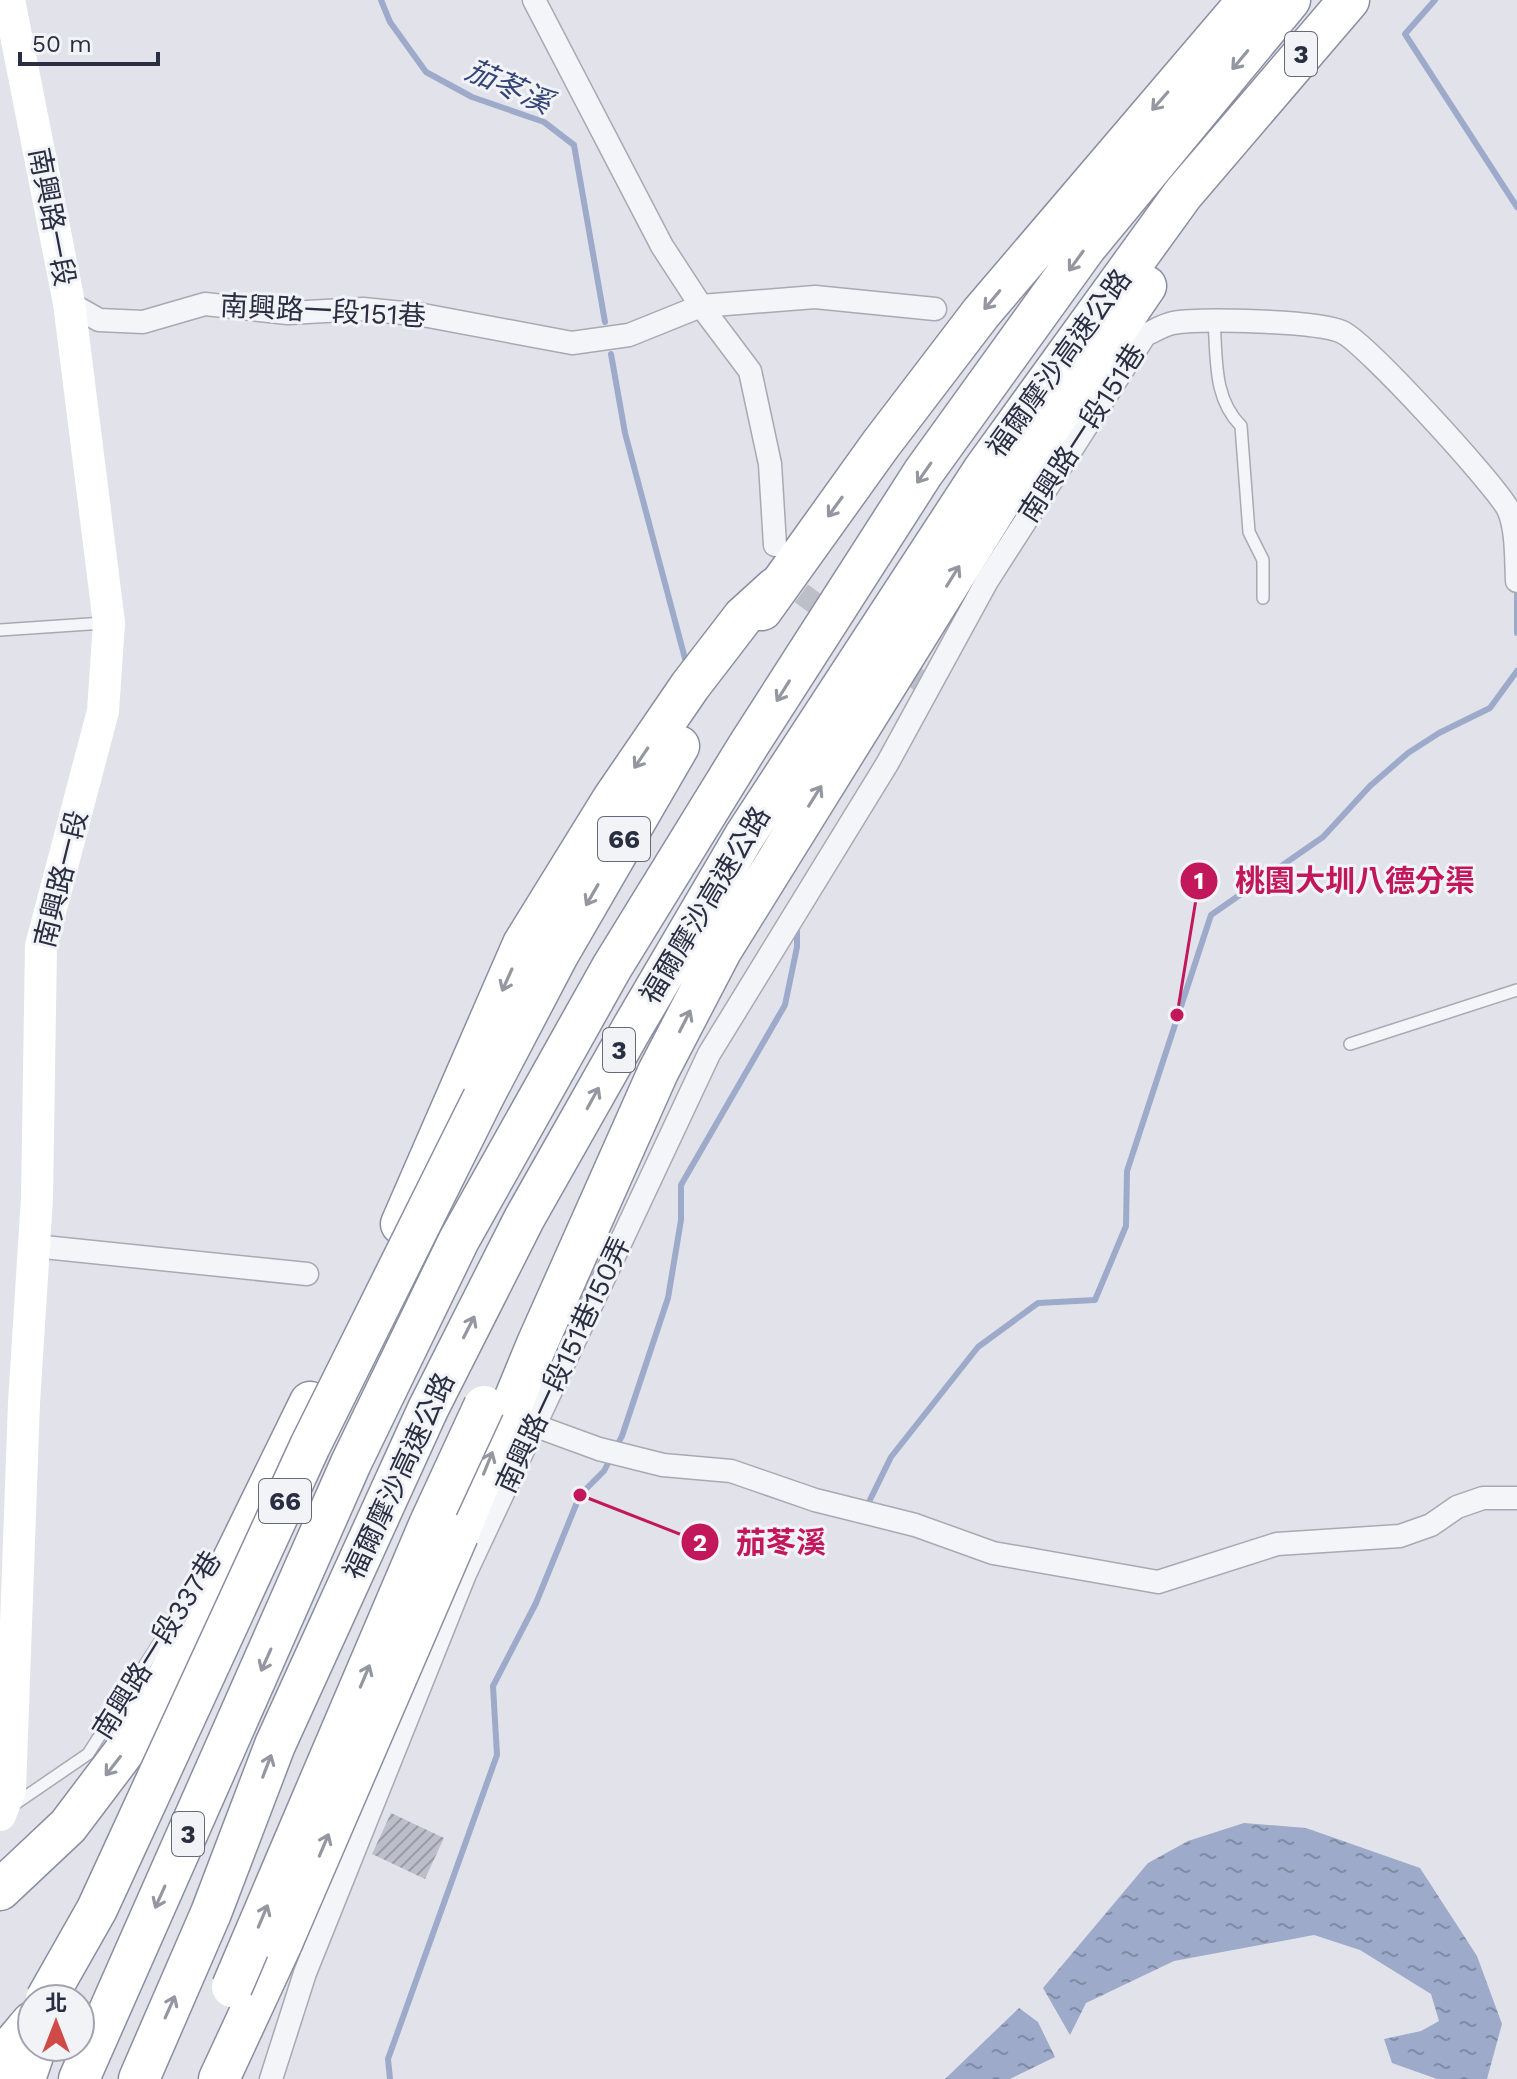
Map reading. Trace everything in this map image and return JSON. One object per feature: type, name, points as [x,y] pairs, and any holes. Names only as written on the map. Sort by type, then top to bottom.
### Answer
[{"type":"highway","points":[[0,1890],[68,1826],[133,1740],[220,1565],[392,1248],[523,944],[612,800],[690,686],[743,617],[776,587],[981,313],[1248,0]]},
{"type":"highway","name":"福爾摩沙高速公路","points":[[79,2079],[351,1463],[459,1240],[612,967],[756,733],[923,473],[1086,247],[1290,0]]},
{"type":"highway","name":"福爾摩沙高速公路","points":[[139,2079],[211,1913],[275,1745],[428,1409],[524,1219],[744,837],[984,469],[1114,285],[1254,109],[1349,0]]},
{"type":"highway","points":[[189,2079],[203,2058],[429,1525],[578,1211],[658,1072],[721,951],[789,838],[1013,481],[1197,217],[1254,109]]},
{"type":"highway","name":"66","points":[[55,1983],[97,1909],[310,1446],[483,1098],[558,955],[642,808],[776,587]]},
{"type":"highway","points":[[219,2079],[282,1943],[537,1344],[658,1072]]},
{"type":"highway","points":[[58,1983],[220,1565]]},
{"type":"highway","points":[[240,2079],[282,1943]]},
{"type":"highway","points":[[0,2060],[16,2041]]},
{"type":"street","name":"南興路一段","points":[[1,1814],[10,1790],[24,1403],[34,1246],[41,946],[103,711],[109,623],[69,303],[9,0]]},
{"type":"street","points":[[534,0],[662,246],[701,306],[750,371],[770,464],[775,545]]},
{"type":"street","name":"南興路一段151巷","points":[[69,303],[99,320],[143,322],[205,304],[288,313],[363,309],[423,315],[572,343],[629,335],[701,306],[815,297],[935,309]]},
{"type":"street","name":"南興路一段151巷","points":[[927,686],[987,581],[1145,335],[1172,323],[1248,320],[1342,331],[1364,348],[1445,433],[1509,509],[1514,532],[1517,581]]},
{"type":"street","name":"南興路一段151巷150弄","points":[[271,2079],[305,1973],[480,1540],[709,1054],[887,764],[927,686]]},
{"type":"street","points":[[34,1246],[307,1274]]},
{"type":"street","points":[[536,1426],[599,1449],[663,1465],[731,1471],[815,1500],[915,1525],[993,1553],[1158,1582],[1277,1544],[1400,1536],[1431,1525],[1457,1507],[1483,1498],[1517,1498]]},
{"type":"lane","points":[[1214,322],[1218,387],[1229,414],[1241,426],[1249,532],[1263,560],[1263,598]]},
{"type":"lane","points":[[0,630],[109,623]]},
{"type":"lane","points":[[1350,1044],[1517,990]]},
{"type":"lane","name":"南興路一段337巷","points":[[1,1814],[88,1754],[220,1565]]},
{"type":"water","points":[[1244,1823],[1306,1828],[1420,1868],[1477,1956],[1502,2024],[1487,2079],[1437,2079],[1392,2063],[1384,2039],[1421,2031],[1439,2021],[1431,1994],[1360,1950],[1314,1935],[1174,1961],[1086,2003],[1070,2035],[1043,1988],[1148,1863],[1188,1841]]},
{"type":"water","points":[[1019,2008],[1038,2022],[1055,2057],[1010,2079],[945,2079]]},
{"type":"building","points":[[391,1813],[444,1838],[425,1879],[372,1854]]},
{"type":"waterway","name":"茄苳溪","points":[[381,0],[390,22],[426,72],[472,97],[544,122],[574,145],[605,322]]},
{"type":"waterway","points":[[1435,0],[1405,34],[1517,207]]},
{"type":"waterway","name":"茄苳溪","points":[[611,354],[625,433],[687,666]]},
{"type":"waterway","points":[[1517,595],[1517,633]]},
{"type":"waterway","points":[[867,1506],[891,1457],[978,1347],[1038,1303],[1095,1300],[1126,1226],[1127,1171],[1211,915],[1323,837],[1370,786],[1408,753],[1439,733],[1490,708],[1517,671]]},
{"type":"waterway","name":"茄苳溪","points":[[390,2079],[388,2059],[497,1755],[493,1686],[536,1603],[580,1495],[604,1471],[622,1436],[668,1298],[681,1220],[681,1185],[785,1005],[797,947],[797,927]]},
{"type":"tunnel","points":[[781,569],[786,582],[927,686]]},
{"type":"place","name":"桃園大圳八德分渠","points":[[1177,1015]]},
{"type":"place","name":"茄苳溪","points":[[580,1495]]}]
